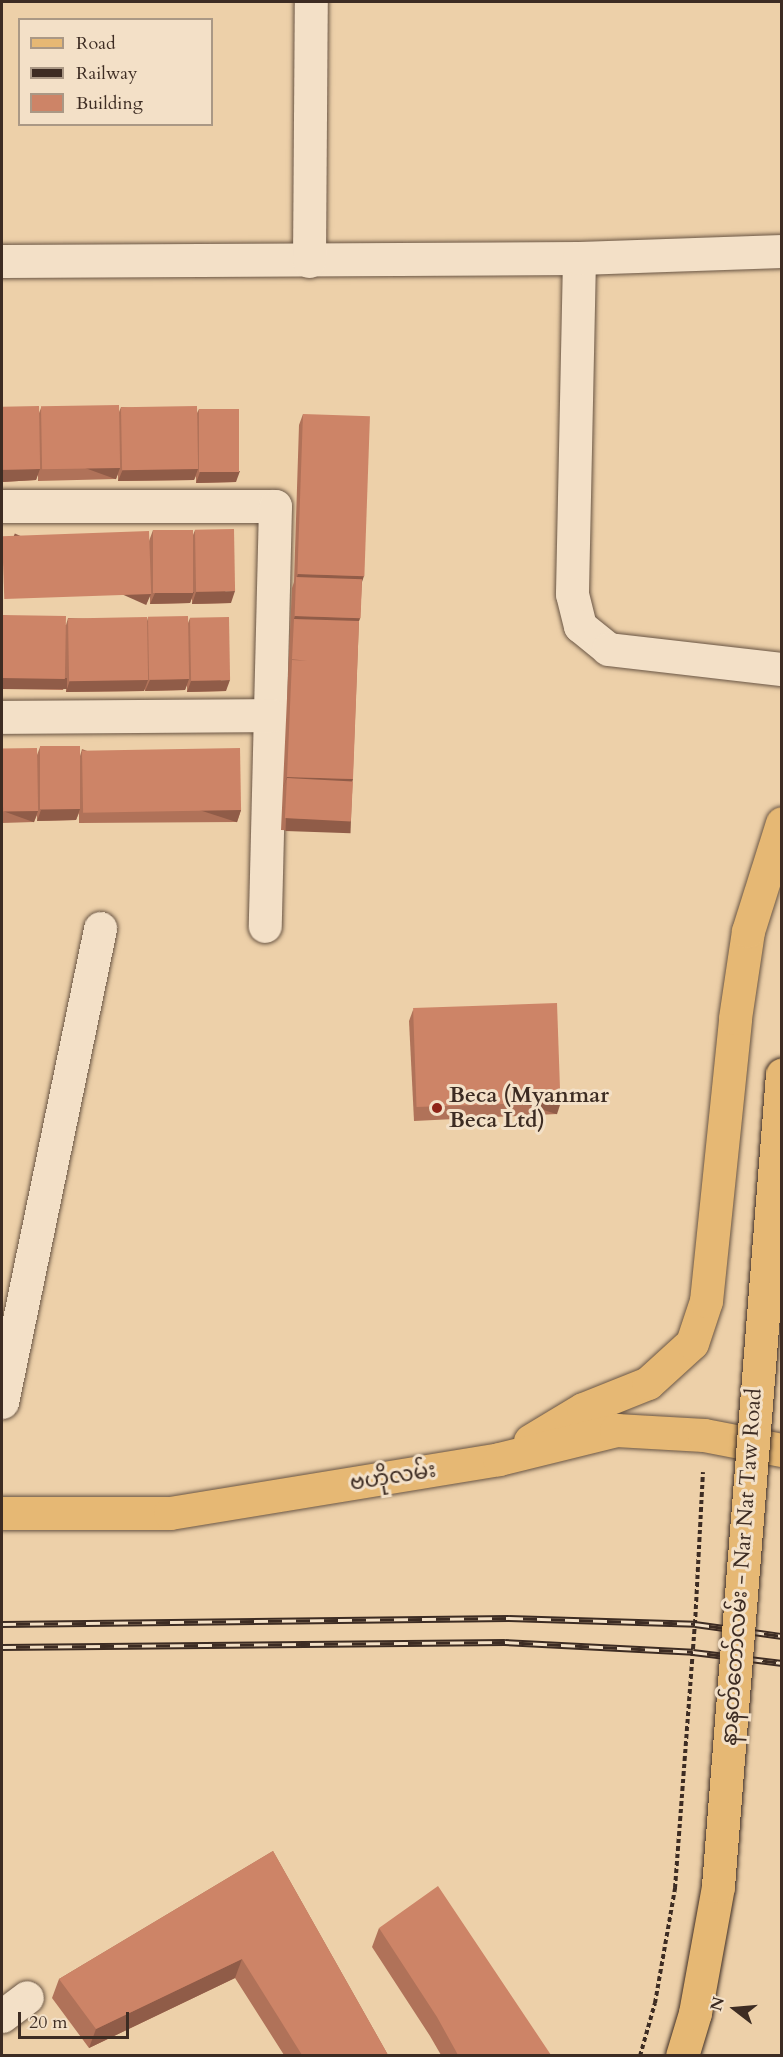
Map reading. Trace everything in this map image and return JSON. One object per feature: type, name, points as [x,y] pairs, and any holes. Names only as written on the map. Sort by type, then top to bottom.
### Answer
[{"type":"main road","points":[[499,1459],[583,1409],[648,1383],[692,1343],[706,1300],[735,1018],[748,931],[782,824]]},
{"type":"main road","name":"နာနတ်တော်လမ်း - Nar Nat Taw Road","points":[[682,2055],[695,2013],[718,1886],[782,1075]]},
{"type":"main road","name":"ဗဟိုလမ်း","points":[[2,1513],[170,1513],[499,1459],[616,1430],[704,1435],[782,1450]]},
{"type":"street","points":[[309,261],[312,2]]},
{"type":"street","points":[[2,261],[579,258],[782,251]]},
{"type":"street","points":[[579,258],[572,594],[580,626],[609,649],[782,669]]},
{"type":"street","points":[[2,506],[275,507],[265,926]]},
{"type":"street","points":[[2,717],[271,715]]},
{"type":"street","points":[[2,1402],[100,928]]},
{"type":"path","points":[[640,2055],[655,2002],[675,1888],[695,1624],[704,1435]]},
{"type":"building","points":[[119,405],[120,468],[42,469],[41,406]]},
{"type":"building","points":[[39,406],[40,469],[3,470],[2,407]]},
{"type":"building","points":[[197,406],[198,469],[122,470],[121,407]]},
{"type":"building","points":[[199,409],[239,409],[239,472],[199,472]]},
{"type":"building","points":[[303,414],[370,416],[364,576],[297,574]]},
{"type":"building","points":[[234,529],[235,591],[196,592],[195,530]]},
{"type":"building","points":[[153,530],[193,530],[193,593],[153,593]]},
{"type":"building","points":[[149,531],[151,594],[4,599],[2,536]]},
{"type":"building","points":[[296,577],[362,579],[361,618],[295,616]]},
{"type":"building","points":[[2,615],[66,616],[65,679],[2,678]]},
{"type":"building","points":[[188,616],[189,679],[149,680],[148,617]]},
{"type":"building","points":[[147,617],[148,680],[69,681],[68,618]]},
{"type":"building","points":[[229,617],[230,680],[191,681],[190,618]]},
{"type":"building","points":[[294,619],[359,621],[353,779],[287,777],[292,660],[307,661],[292,659]]},
{"type":"building","points":[[40,746],[80,746],[80,809],[40,809]]},
{"type":"building","points":[[37,748],[38,811],[3,812],[2,749]]},
{"type":"building","points":[[240,748],[241,810],[83,813],[82,751]]},
{"type":"building","points":[[287,778],[353,781],[351,821],[285,818]]},
{"type":"building","points":[[557,1003],[560,1102],[417,1107],[413,1008]]},
{"type":"building","points":[[273,1851],[388,2055],[302,2055],[242,1959],[96,2029],[59,1979]]},
{"type":"building","points":[[438,1886],[551,2055],[458,2055],[437,2017],[379,1928]]},
{"type":"railway","points":[[2,1624],[509,1618],[695,1624],[782,1636]]},
{"type":"railway","points":[[2,1647],[505,1642],[693,1652],[782,1663]]},
{"type":"place","name":"Beca (Myanmar Beca Ltd)","points":[[437,1108]]}]
